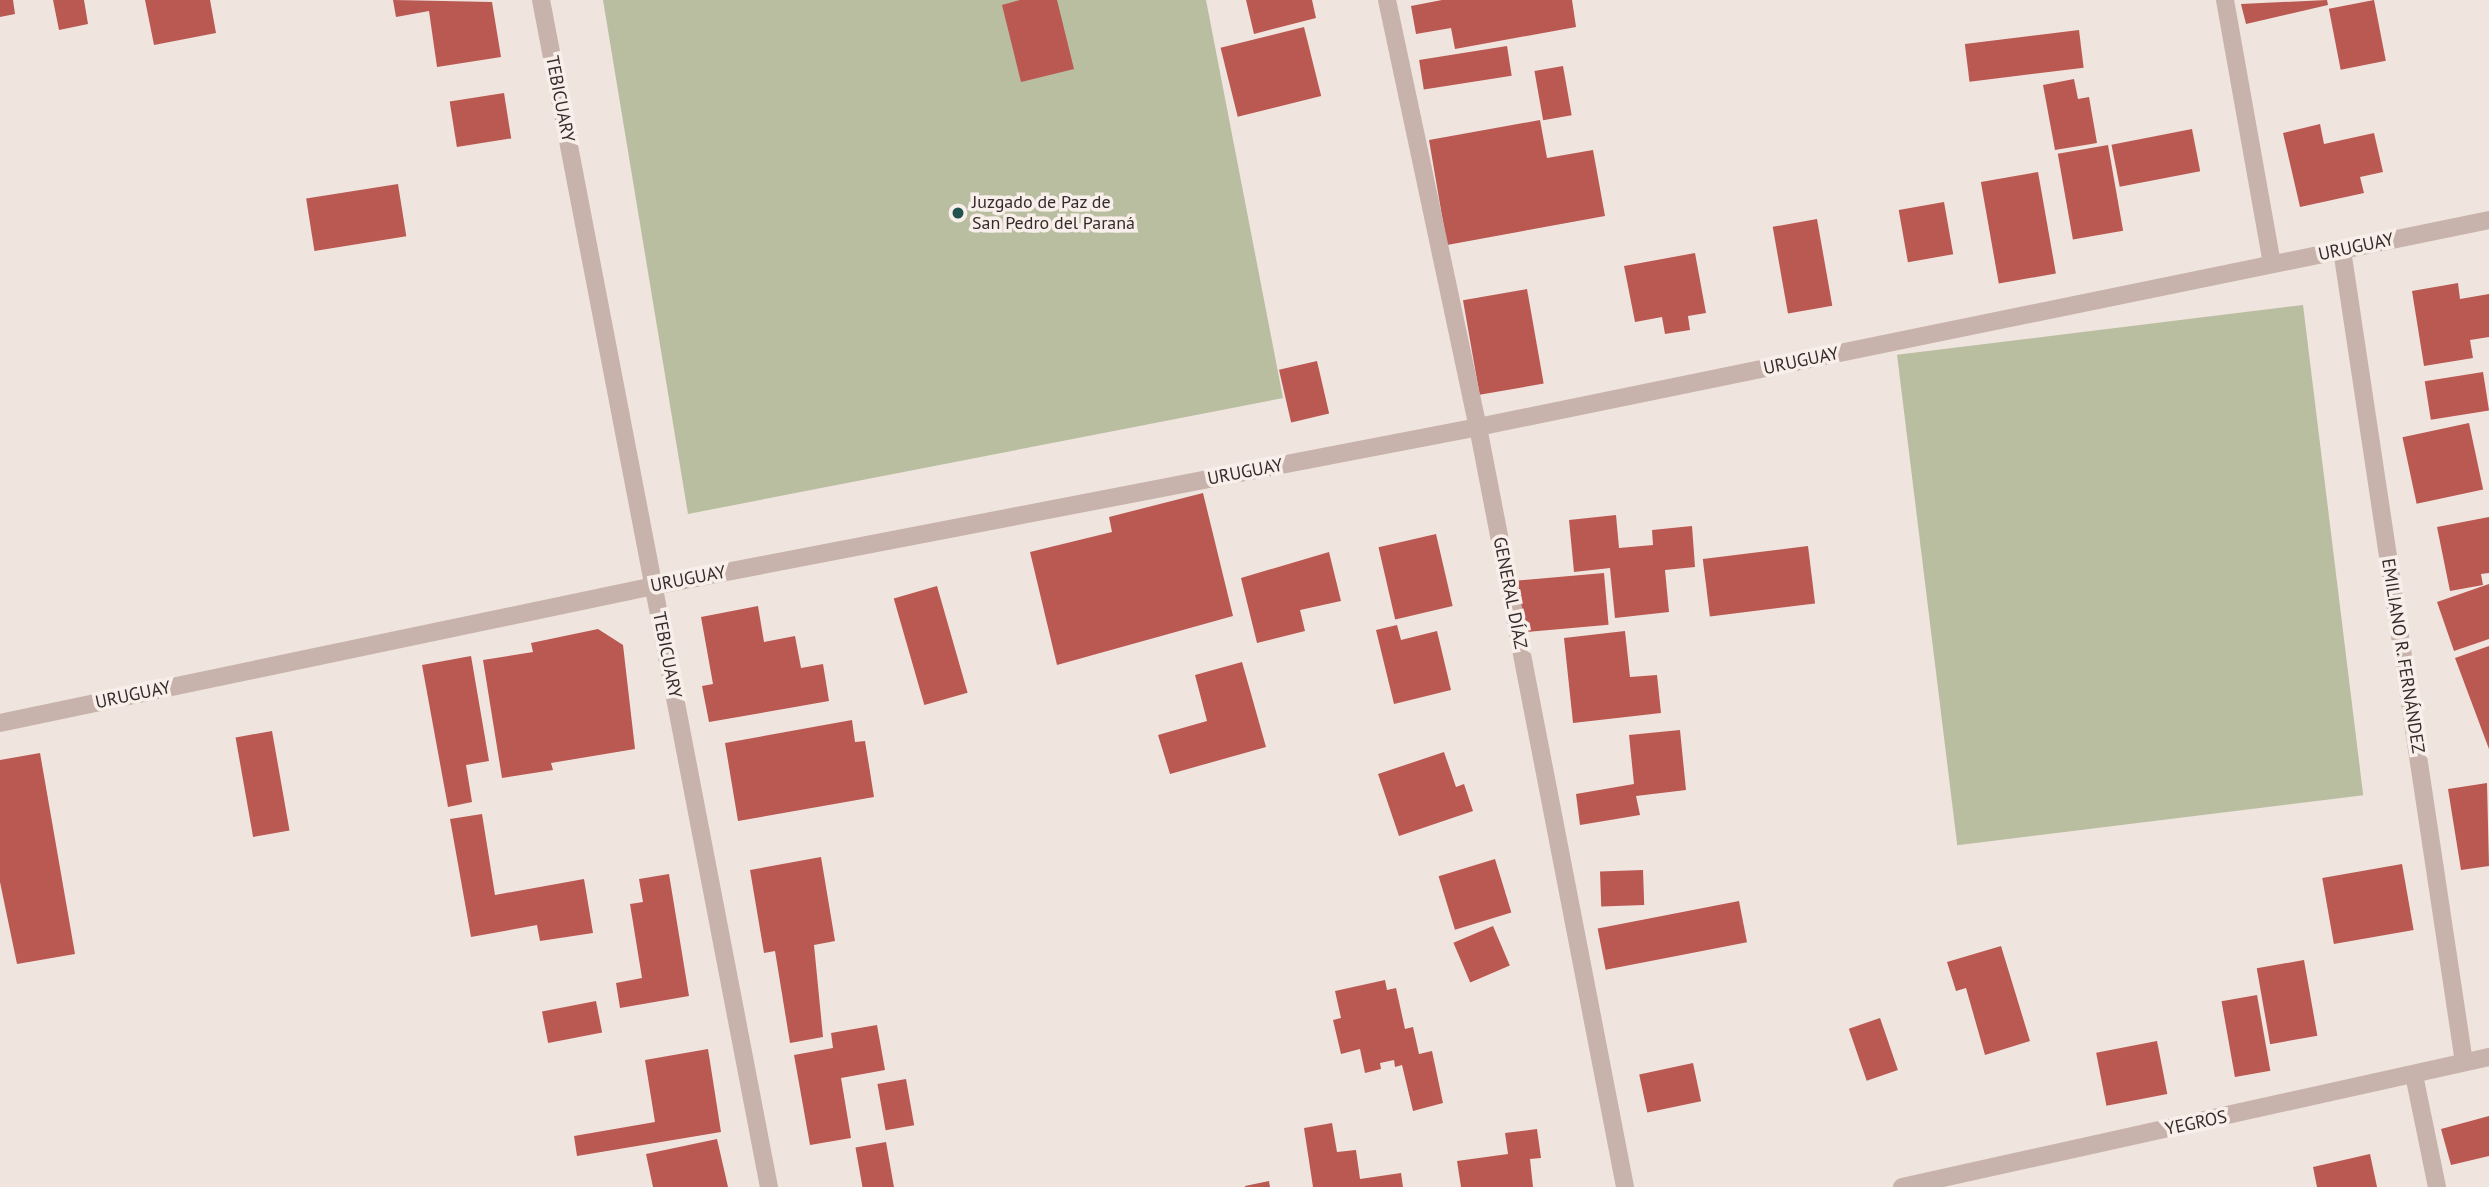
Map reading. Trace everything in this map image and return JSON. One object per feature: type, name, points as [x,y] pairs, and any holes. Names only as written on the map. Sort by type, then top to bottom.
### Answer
[{"type":"street","name":"TEBICUARY","points":[[541,0],[769,1187]]},
{"type":"street","name":"GENERAL DÍAZ","points":[[1387,0],[1478,427],[1625,1187]]},
{"type":"street","points":[[2225,0],[2272,264]]},
{"type":"street","name":"URUGUAY","points":[[0,723],[654,586],[1478,427],[2489,220]]},
{"type":"street","name":"EMILIANO R. FERNÁNDEZ","points":[[2342,250],[2464,1062]]},
{"type":"street","name":"YEGROS","points":[[1902,1187],[2489,1057]]},
{"type":"street","points":[[2414,1075],[2437,1187]]},
{"type":"green space","points":[[603,0],[1206,0],[1283,398],[688,514]]},
{"type":"green space","points":[[2303,305],[2363,795],[1957,845],[1897,355]]},
{"type":"building","points":[[0,0],[13,0],[15,14],[0,17]]},
{"type":"building","points":[[53,0],[84,0],[88,24],[59,30]]},
{"type":"building","points":[[145,0],[210,0],[216,33],[154,45]]},
{"type":"building","points":[[393,0],[492,2],[501,57],[437,67],[429,11],[396,17]]},
{"type":"building","points":[[1020,0],[1057,0],[1074,69],[1021,82],[1002,5]]},
{"type":"building","points":[[1246,0],[1312,0],[1316,18],[1254,34]]},
{"type":"building","points":[[1442,0],[1572,0],[1576,27],[1455,49],[1451,28],[1416,34],[1411,6]]},
{"type":"building","points":[[2327,0],[2328,5],[2246,24],[2241,4]]},
{"type":"building","points":[[2374,0],[2386,61],[2341,70],[2329,9]]},
{"type":"building","points":[[1304,27],[1321,96],[1238,117],[1221,48]]},
{"type":"building","points":[[2079,30],[2084,68],[1969,82],[1965,44]]},
{"type":"building","points":[[1507,46],[1512,76],[1424,90],[1419,60]]},
{"type":"building","points":[[1563,66],[1572,115],[1543,120],[1534,71]]},
{"type":"building","points":[[2074,79],[2078,99],[2089,97],[2097,143],[2055,150],[2043,85]]},
{"type":"building","points":[[504,93],[511,138],[457,147],[450,102]]},
{"type":"building","points":[[1540,120],[1547,158],[1593,150],[1605,216],[1447,245],[1429,140]]},
{"type":"building","points":[[2320,124],[2324,144],[2374,133],[2383,172],[2360,177],[2364,193],[2300,207],[2283,133]]},
{"type":"building","points":[[2192,129],[2200,171],[2120,187],[2112,145]]},
{"type":"building","points":[[2108,145],[2123,231],[2073,240],[2058,154]]},
{"type":"building","points":[[2038,172],[2056,273],[1999,284],[1981,182]]},
{"type":"building","points":[[398,184],[406,236],[314,251],[306,199]]},
{"type":"building","points":[[1944,202],[1953,254],[1908,262],[1899,210]]},
{"type":"building","points":[[1817,219],[1832,306],[1788,313],[1773,227]]},
{"type":"building","points":[[1695,253],[1706,313],[1688,316],[1690,330],[1665,334],[1662,317],[1635,322],[1624,266]]},
{"type":"building","points":[[2458,283],[2460,299],[2489,294],[2489,337],[2470,340],[2473,358],[2424,366],[2412,291]]},
{"type":"building","points":[[1527,289],[1544,384],[1480,395],[1463,300]]},
{"type":"building","points":[[1317,361],[1329,414],[1291,422],[1279,370]]},
{"type":"building","points":[[2483,372],[2489,411],[2431,420],[2425,381]]},
{"type":"building","points":[[2469,423],[2483,490],[2417,504],[2402,437]]},
{"type":"building","points":[[1203,493],[1233,616],[1057,665],[1030,552],[1112,532],[1109,517]]},
{"type":"building","points":[[1616,515],[1619,548],[1653,545],[1652,530],[1692,526],[1695,567],[1665,570],[1669,612],[1615,618],[1610,568],[1574,572],[1569,520]]},
{"type":"building","points":[[2489,517],[2489,573],[2481,574],[2483,585],[2450,591],[2437,527]]},
{"type":"building","points":[[1436,534],[1453,606],[1395,619],[1379,547]]},
{"type":"building","points":[[1808,546],[1815,604],[1710,616],[1703,559]]},
{"type":"building","points":[[1329,552],[1341,601],[1300,610],[1305,631],[1257,643],[1241,578]]},
{"type":"building","points":[[1604,573],[1609,625],[1523,632],[1518,580]]},
{"type":"building","points":[[2489,584],[2489,639],[2454,651],[2437,602]]},
{"type":"building","points":[[937,586],[968,693],[924,705],[894,598]]},
{"type":"building","points":[[758,606],[764,642],[795,636],[801,668],[823,664],[829,701],[709,722],[702,686],[713,684],[701,617]]},
{"type":"building","points":[[1397,625],[1401,640],[1437,631],[1451,690],[1394,704],[1376,630]]},
{"type":"building","points":[[598,629],[623,645],[635,749],[551,763],[553,770],[502,778],[483,660],[533,652],[531,643]]},
{"type":"building","points":[[1625,631],[1630,677],[1657,675],[1661,713],[1573,723],[1564,638]]},
{"type":"building","points":[[2489,646],[2489,749],[2455,658]]},
{"type":"building","points":[[471,656],[489,761],[466,765],[472,802],[448,807],[422,665]]},
{"type":"building","points":[[1242,662],[1266,747],[1170,774],[1158,735],[1207,721],[1195,675]]},
{"type":"building","points":[[852,720],[855,742],[865,741],[874,797],[738,821],[725,743]]},
{"type":"building","points":[[1680,730],[1686,790],[1636,796],[1640,815],[1580,825],[1576,794],[1634,784],[1629,735]]},
{"type":"building","points":[[272,731],[290,830],[253,837],[236,737]]},
{"type":"building","points":[[1444,752],[1456,787],[1464,784],[1473,811],[1399,836],[1378,774]]},
{"type":"building","points":[[40,753],[75,954],[17,964],[0,882],[0,760]]},
{"type":"building","points":[[2487,783],[2489,866],[2461,870],[2448,789]]},
{"type":"building","points":[[482,814],[495,895],[584,879],[593,933],[540,941],[537,925],[471,937],[450,819]]},
{"type":"building","points":[[821,857],[835,941],[814,945],[823,1037],[790,1043],[775,951],[764,953],[750,870]]},
{"type":"building","points":[[1495,859],[1511,913],[1455,930],[1439,876]]},
{"type":"building","points":[[2402,864],[2414,930],[2334,944],[2322,878]]},
{"type":"building","points":[[1643,870],[1644,905],[1601,906],[1600,872]]},
{"type":"building","points":[[669,874],[689,996],[620,1008],[616,983],[642,978],[630,904],[643,902],[639,879]]},
{"type":"building","points":[[1739,901],[1747,942],[1606,970],[1598,928]]},
{"type":"building","points":[[1493,926],[1510,966],[1470,982],[1453,943]]},
{"type":"building","points":[[2001,946],[2030,1041],[1985,1055],[1966,988],[1956,991],[1947,962]]},
{"type":"building","points":[[2304,960],[2317,1036],[2270,1044],[2257,968]]},
{"type":"building","points":[[1385,980],[1387,990],[1396,988],[1405,1029],[1413,1027],[1419,1054],[1432,1051],[1443,1103],[1413,1111],[1402,1065],[1395,1067],[1394,1060],[1380,1063],[1381,1069],[1365,1073],[1360,1049],[1341,1054],[1333,1020],[1341,1018],[1335,991]]},
{"type":"building","points":[[2257,995],[2270,1071],[2235,1077],[2222,1001]]},
{"type":"building","points":[[596,1001],[602,1032],[548,1043],[542,1011]]},
{"type":"building","points":[[1880,1018],[1898,1070],[1867,1081],[1849,1029]]},
{"type":"building","points":[[877,1025],[885,1070],[841,1078],[851,1138],[810,1145],[794,1055],[833,1048],[831,1033]]},
{"type":"building","points":[[2157,1041],[2167,1094],[2106,1106],[2096,1053]]},
{"type":"building","points":[[708,1049],[721,1132],[577,1156],[574,1136],[655,1122],[645,1060]]},
{"type":"building","points":[[1693,1063],[1701,1101],[1647,1113],[1639,1074]]},
{"type":"building","points":[[906,1079],[914,1125],[886,1130],[877,1084]]},
{"type":"building","points":[[2489,1116],[2489,1156],[2451,1165],[2441,1129]]},
{"type":"building","points":[[1332,1123],[1337,1152],[1356,1150],[1360,1179],[1401,1173],[1403,1187],[1313,1187],[1304,1128]]},
{"type":"building","points":[[1537,1129],[1541,1158],[1530,1159],[1533,1187],[1461,1187],[1457,1161],[1508,1154],[1505,1133]]},
{"type":"building","points":[[717,1139],[728,1187],[653,1187],[646,1154]]},
{"type":"building","points":[[886,1142],[894,1187],[862,1187],[855,1147]]},
{"type":"building","points":[[2370,1154],[2377,1187],[2317,1187],[2313,1167]]},
{"type":"building","points":[[1269,1181],[1270,1187],[1245,1187],[1245,1186]]},
{"type":"place","name":"Juzgado de Paz de San Pedro del Paraná","points":[[958,213]]}]
